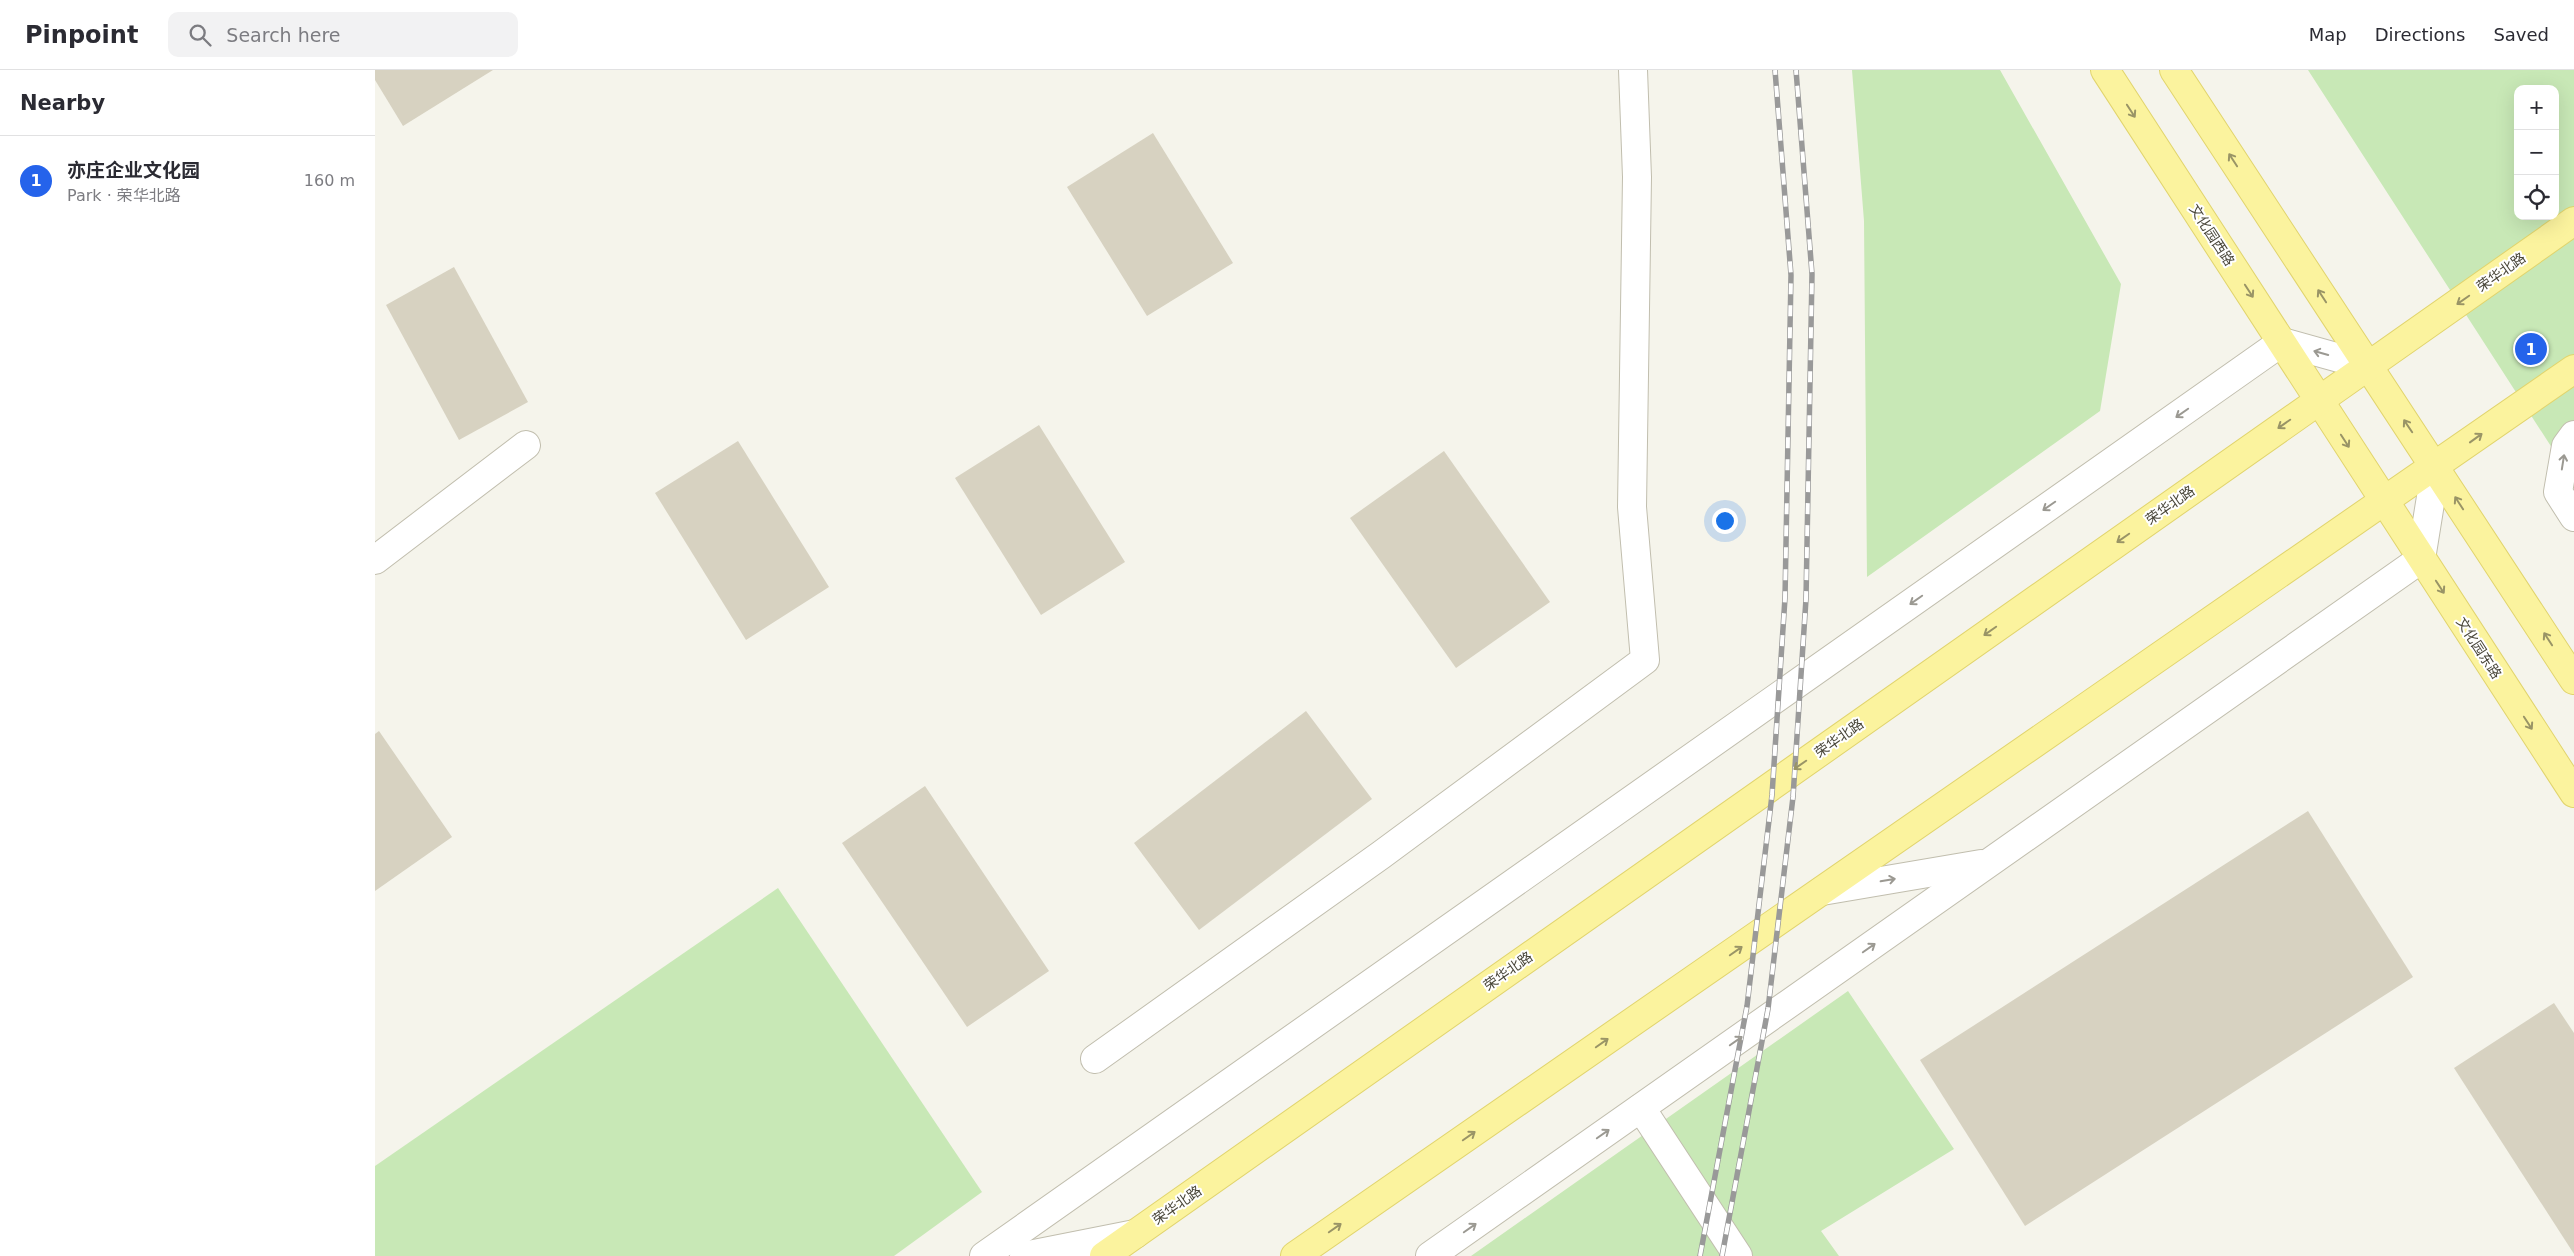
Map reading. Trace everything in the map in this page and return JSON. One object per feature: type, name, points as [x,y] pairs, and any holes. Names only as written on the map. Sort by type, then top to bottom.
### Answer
[{"type":"main road","name":"文化园西路","points":[[2105,70],[2384,502]]},
{"type":"main road","points":[[2174,70],[2368,366],[2436,466],[2574,680]]},
{"type":"main road","name":"荣华北路","points":[[1104,1256],[2574,221]]},
{"type":"main road","points":[[1295,1256],[2574,369]]},
{"type":"main road","name":"文化园东路","points":[[2384,502],[2574,793]]},
{"type":"street","points":[[1095,1059],[1381,855],[1645,660],[1632,507],[1637,177],[1633,70]]},
{"type":"street","points":[[984,1256],[2282,342],[2368,366]]},
{"type":"street","points":[[2574,435],[2566,446],[2558,492],[2574,517]]},
{"type":"street","points":[[375,560],[526,445]]},
{"type":"street","points":[[1430,1256],[2421,559],[2436,466]]},
{"type":"street","points":[[1823,891],[1990,862]]},
{"type":"street","points":[[1641,1108],[1738,1256]]},
{"type":"street","points":[[1024,1256],[1135,1234]]},
{"type":"green space","points":[[1852,70],[2000,70],[2121,284],[2100,411],[1867,577],[1864,221]]},
{"type":"green space","points":[[2308,70],[2574,70],[2574,482]]},
{"type":"green space","points":[[778,888],[982,1192],[894,1256],[375,1256],[375,1166]]},
{"type":"green space","points":[[1848,991],[1954,1149],[1821,1231],[1839,1256],[1471,1256]]},
{"type":"building","points":[[375,70],[493,70],[403,126],[375,80]]},
{"type":"building","points":[[1153,133],[1233,263],[1147,316],[1067,187]]},
{"type":"building","points":[[454,267],[528,402],[459,440],[386,305]]},
{"type":"building","points":[[1039,425],[1125,562],[1041,615],[955,478]]},
{"type":"building","points":[[738,441],[829,587],[746,640],[655,493]]},
{"type":"building","points":[[1444,451],[1550,602],[1456,668],[1350,518]]},
{"type":"building","points":[[1306,711],[1372,799],[1199,930],[1134,843]]},
{"type":"building","points":[[379,731],[452,837],[375,891],[375,734]]},
{"type":"building","points":[[925,786],[1049,971],[967,1027],[842,843]]},
{"type":"building","points":[[2308,811],[2413,977],[2025,1226],[1920,1060]]},
{"type":"building","points":[[2554,1003],[2574,1033],[2574,1254],[2454,1068]]},
{"type":"railway","points":[[1700,1256],[1747,1006],[1772,795],[1785,598],[1791,275],[1775,70]]},
{"type":"railway","points":[[1722,1256],[1768,1009],[1793,797],[1806,599],[1812,274],[1796,70]]},
{"type":"place","name":"亦庄企业文化园","points":[[2531,349]]}]
